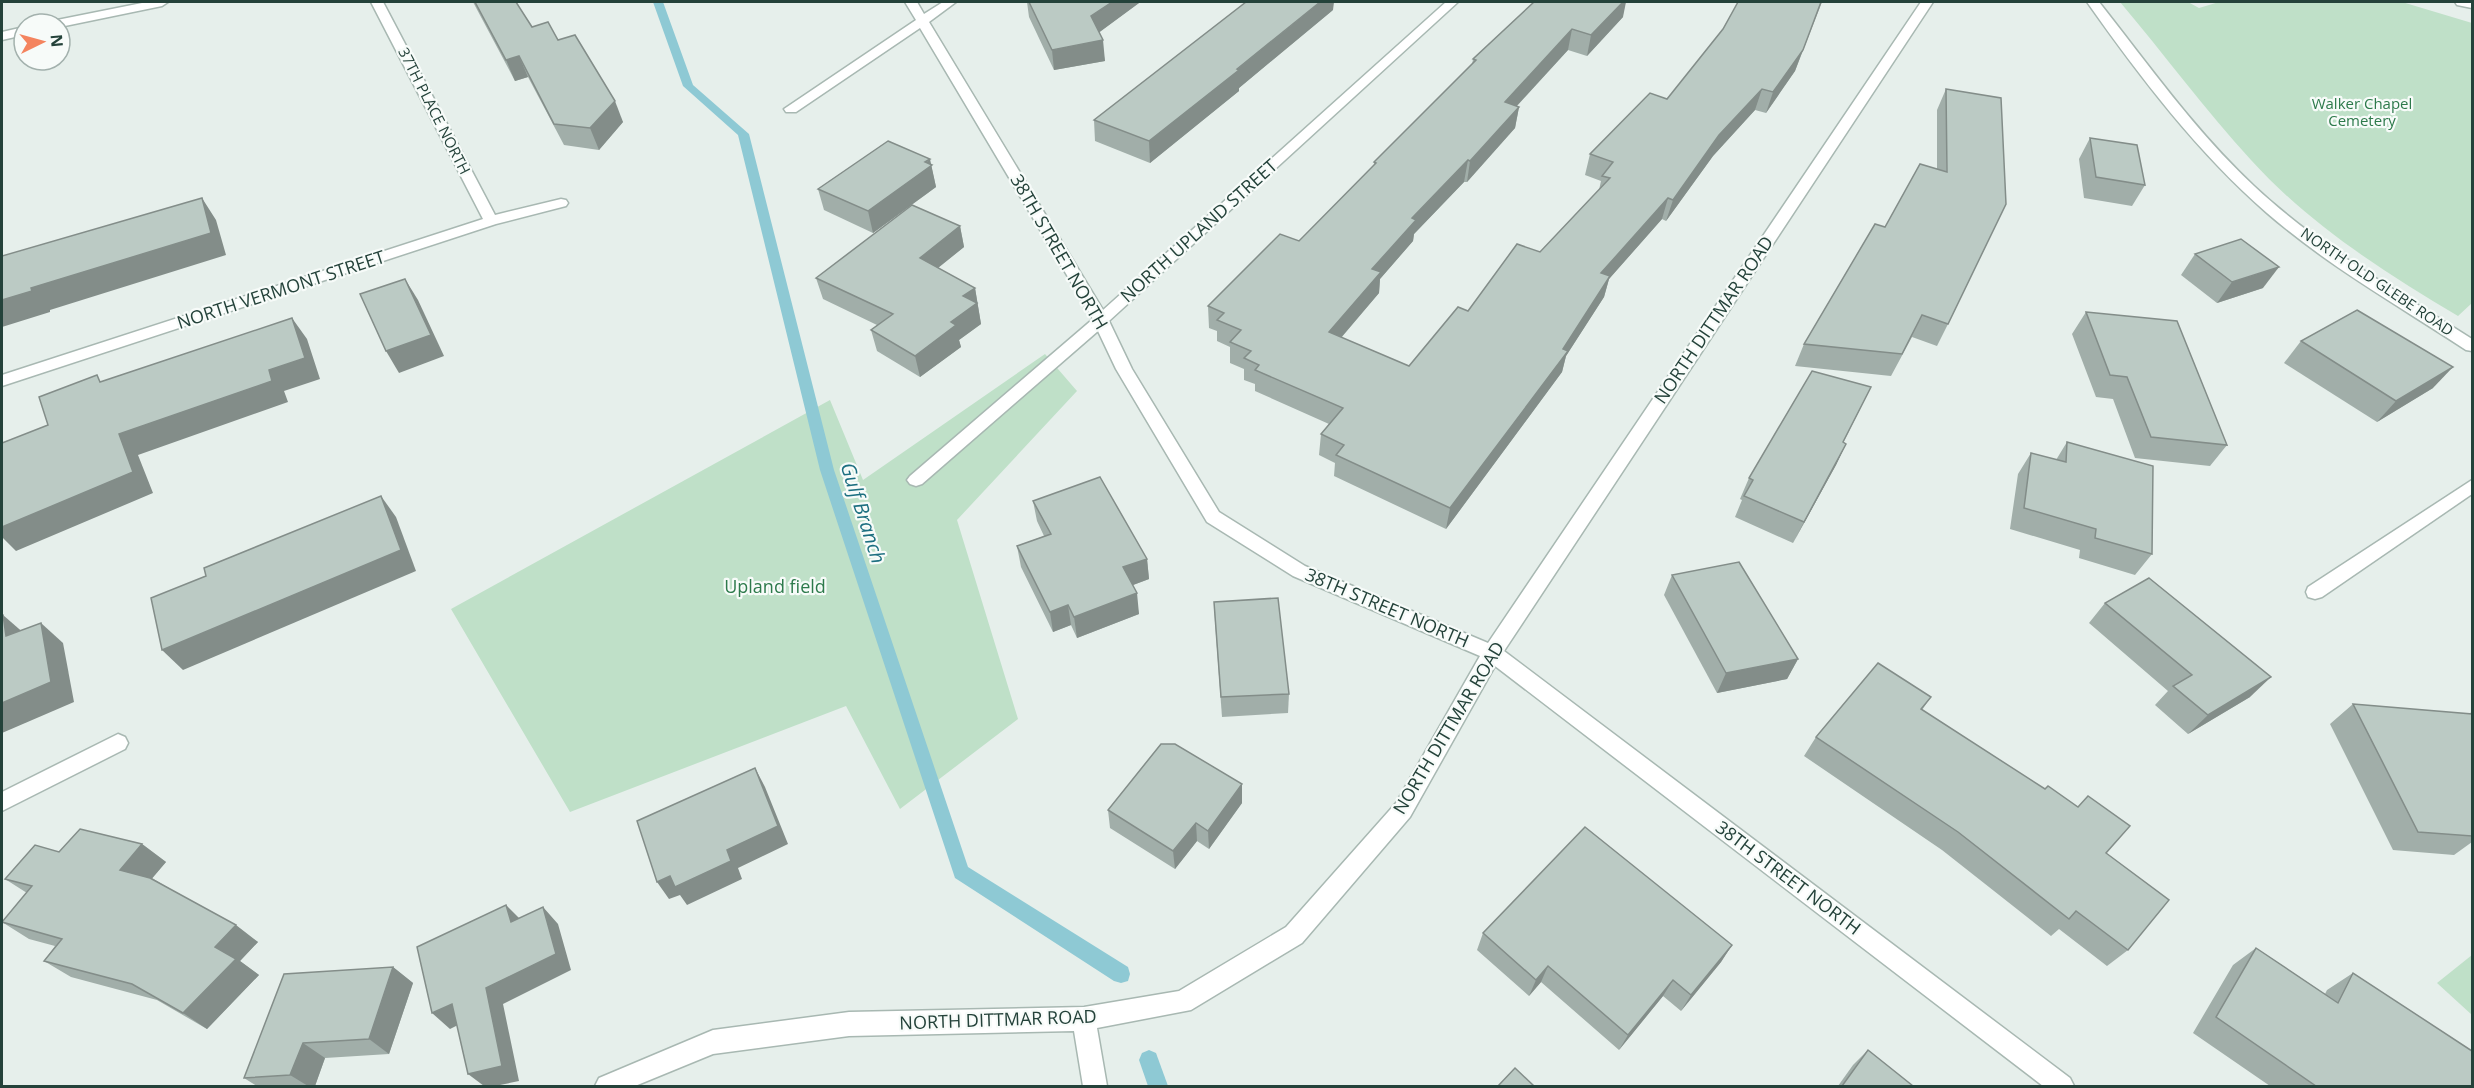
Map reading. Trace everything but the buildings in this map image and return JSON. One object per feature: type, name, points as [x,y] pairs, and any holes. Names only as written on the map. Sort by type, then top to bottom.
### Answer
[{"type":"street","points":[[72,21],[162,2]]},
{"type":"street","name":"37TH PLACE NORTH","points":[[377,2],[491,221]]},
{"type":"street","name":"38TH STREET NORTH","points":[[911,2],[1101,320],[1124,369],[1214,517],[1299,571],[1492,653],[2062,1086]]},
{"type":"street","points":[[790,109],[950,2]]},
{"type":"street","name":"NORTH UPLAND STREET","points":[[916,480],[1101,320],[1452,2]]},
{"type":"street","name":"NORTH DITTMAR ROAD","points":[[607,1086],[713,1042],[849,1024],[1084,1019],[1183,1002],[1294,935],[1403,810],[1492,653],[1927,2]]},
{"type":"street","name":"NORTH OLD GLEBE ROAD","points":[[2093,2],[2177,110],[2248,188],[2324,250],[2472,346]]},
{"type":"street","points":[[2461,2],[2472,5]]},
{"type":"street","name":"NORTH VERMONT STREET","points":[[2,381],[491,221],[561,203]]},
{"type":"street","points":[[2315,592],[2472,486]]},
{"type":"street","points":[[2,802],[118,743]]},
{"type":"street","points":[[1084,1019],[1095,1086]]},
{"type":"green space","name":"Walker Chapel Cemetery","points":[[2120,2],[2188,2],[2199,8],[2219,2],[2402,2],[2472,23],[2472,303],[2458,316],[2349,246],[2298,206],[2234,141]]},
{"type":"green space","name":"Upland field","points":[[1045,354],[1077,391],[957,520],[1018,719],[900,809],[846,706],[570,812],[451,609],[830,400],[863,480]]},
{"type":"green space","points":[[2472,955],[2472,1015],[2437,983]]},
{"type":"waterway","name":"Gulf Branch","points":[[658,2],[688,86],[743,134],[827,470],[961,872],[1121,974]]},
{"type":"waterway","name":"Gulf Branch","points":[[1149,1060],[1158,1086]]}]
